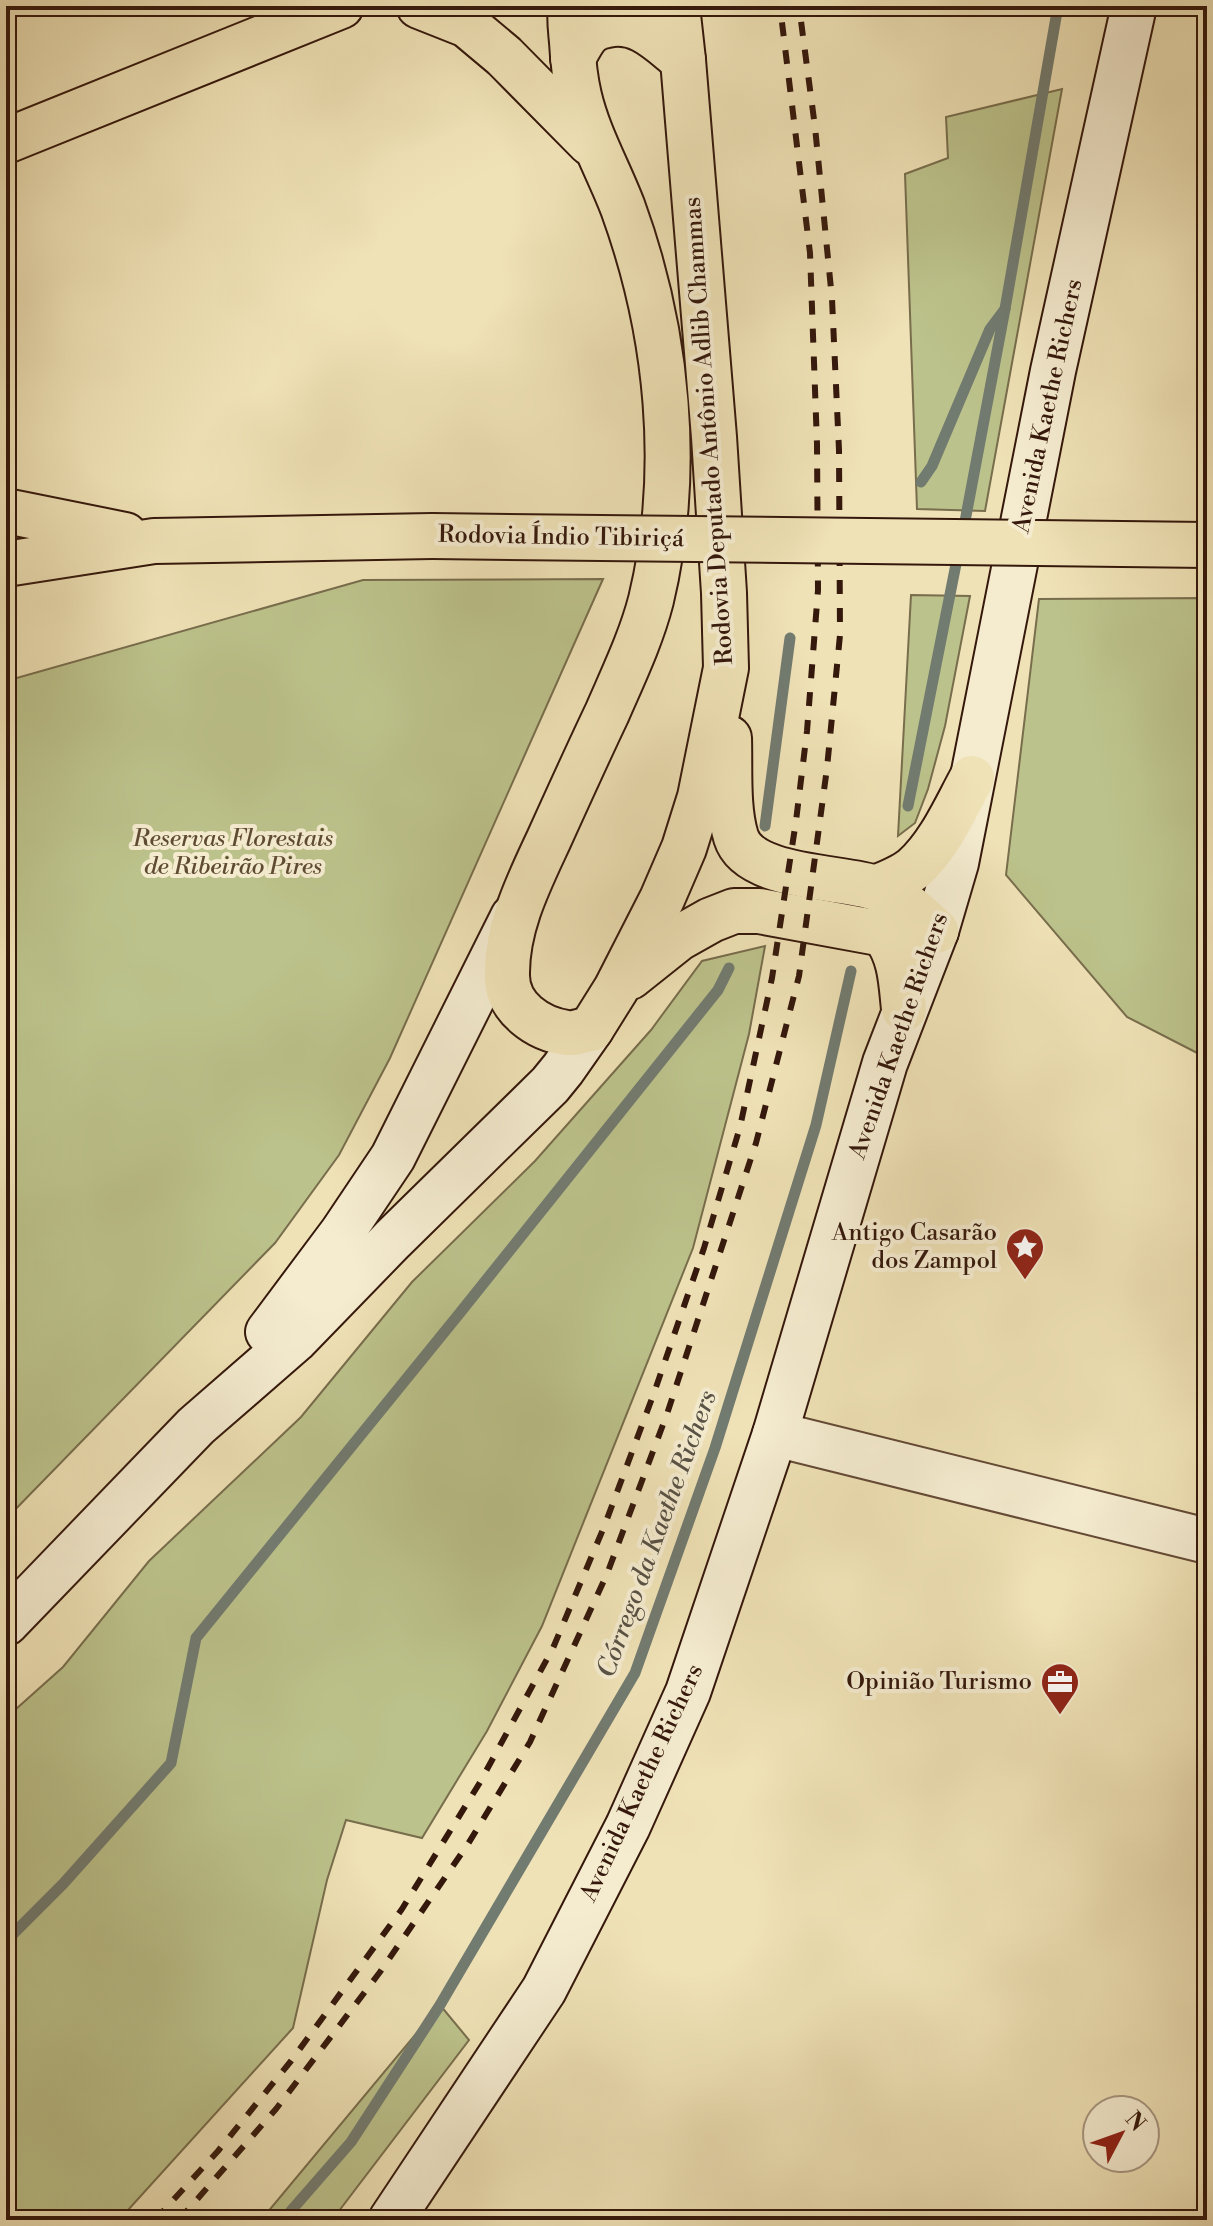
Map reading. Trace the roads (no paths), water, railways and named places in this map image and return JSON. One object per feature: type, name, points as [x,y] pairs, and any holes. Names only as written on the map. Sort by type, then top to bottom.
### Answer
[{"type":"highway","points":[[6,141],[341,6]]},
{"type":"highway","points":[[419,6],[467,25],[504,56],[600,154]]},
{"type":"highway","name":"Rodovia Deputado Antônio Adlib Chammas","points":[[519,904],[626,670],[650,603],[664,527],[668,482],[666,402],[656,326],[623,207],[579,97],[573,58],[571,6]]},
{"type":"highway","points":[[646,6],[683,60]]},
{"type":"highway","name":"Rodovia Deputado Antônio Adlib Chammas","points":[[591,1029],[616,989],[684,848],[703,785],[726,668],[714,437],[677,6]]},
{"type":"highway","points":[[573,58],[588,33],[614,23],[629,23],[683,60]]},
{"type":"highway","name":"Rodovia Índio Tibiriçá","points":[[6,511],[154,541]]},
{"type":"highway","name":"Rodovia Índio Tibiriçá","points":[[6,564],[154,541],[432,536],[1207,545]]},
{"type":"highway","points":[[726,668],[733,818],[736,839],[744,851],[753,859],[772,867],[875,888],[900,900],[936,931]]},
{"type":"highway","points":[[875,888],[894,881],[914,868],[944,828],[972,778]]},
{"type":"highway","points":[[519,904],[506,977],[510,995],[521,1011],[543,1027],[570,1033],[591,1029]]},
{"type":"highway","points":[[616,989],[679,938],[734,911],[759,911],[884,934],[936,931]]},
{"type":"highway","points":[[884,934],[894,949],[900,971],[904,1009]]},
{"type":"main road","name":"Avenida Kaethe Richers","points":[[391,2220],[544,1990],[628,1826],[688,1692],[775,1434],[885,1063],[936,931],[956,863],[1053,371],[1134,6]]},
{"type":"main road","name":"Rodovia Deputado Antônio Adlib Chammas","points":[[196,1426],[312,1275],[393,1157],[519,904]]},
{"type":"main road","name":"Rodovia Deputado Antônio Adlib Chammas","points":[[6,1623],[196,1426],[295,1340],[550,1085],[591,1029]]},
{"type":"main road","points":[[775,1434],[1207,1541]]},
{"type":"waterway","name":"Córrego da Kaethe Richers","points":[[921,482],[932,466],[990,329],[1005,309],[1058,6]]},
{"type":"waterway","points":[[963,532],[1005,309]]},
{"type":"waterway","points":[[908,806],[959,549]]},
{"type":"waterway","name":"Córrego da Kaethe Richers","points":[[765,826],[790,638]]},
{"type":"waterway","name":"Córrego da Kaethe Richers","points":[[6,1941],[63,1884],[171,1763],[196,1638],[718,990],[729,968]]},
{"type":"waterway","name":"Córrego da Kaethe Richers","points":[[283,2220],[351,2142],[440,2005],[635,1673],[715,1448],[816,1125],[851,971]]},
{"type":"railway","points":[[155,2220],[218,2151],[291,2061],[402,1909],[479,1784],[553,1648],[604,1527],[654,1393],[704,1248],[740,1127],[772,978],[796,821],[807,731],[818,590],[817,444],[810,253],[780,6]]},
{"type":"railway","points":[[179,2220],[276,2109],[380,1972],[468,1844],[530,1742],[607,1574],[667,1414],[756,1143],[799,976],[827,768],[840,635],[839,450],[832,299],[799,6]]},
{"type":"place","name":"Antigo Casarão dos Zampol","points":[[1025,1281]]},
{"type":"place","name":"Opinião Turismo","points":[[1060,1716]]},
{"type":"park label","name":"Reservas Florestais de Ribeirão Pires","points":[[233,853]]}]
